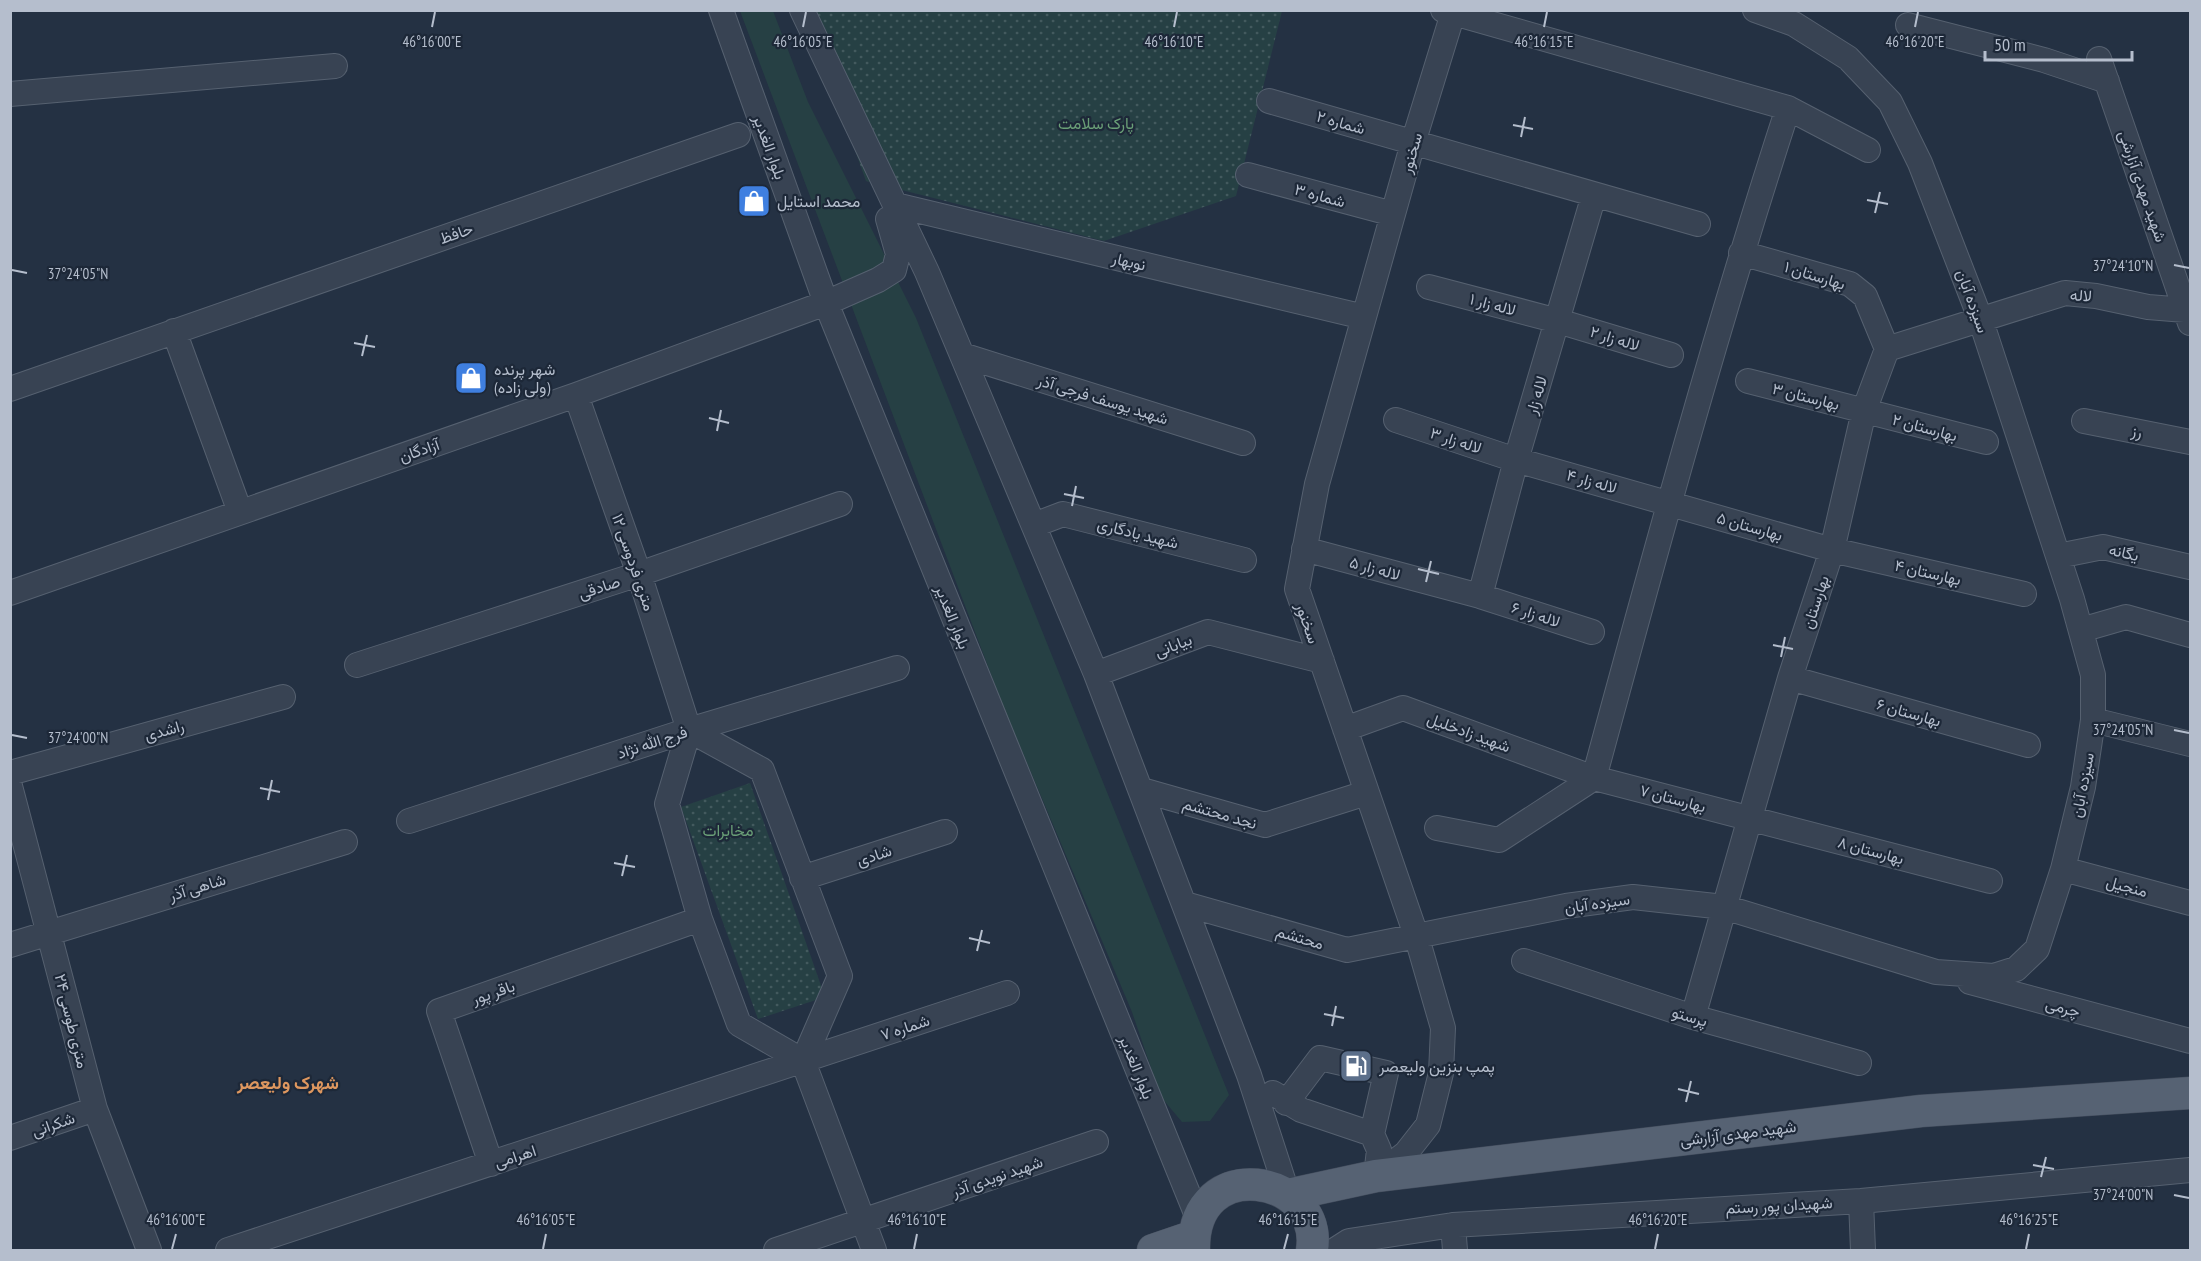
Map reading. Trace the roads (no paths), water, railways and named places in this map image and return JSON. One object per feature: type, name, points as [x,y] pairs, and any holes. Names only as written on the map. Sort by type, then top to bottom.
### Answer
[{"type":"main road","name":"شهید مهدی آزارشی","points":[[1288,1195],[1376,1176],[1922,1111],[2190,1093]]},
{"type":"main road","points":[[1153,1251],[1195,1235],[1208,1203],[1221,1192],[1238,1185],[1255,1184],[1272,1187],[1288,1195],[1308,1219],[1312,1232],[1312,1251]]},
{"type":"street","name":"بلوار الغدیر","points":[[722,10],[826,303],[1195,1235]]},
{"type":"street","points":[[802,10],[895,205],[962,355],[1096,674],[1249,1075],[1288,1195]]},
{"type":"street","name":"سیزده آبان","points":[[1416,938],[1566,906],[1633,897],[1724,907],[1936,972],[1994,976],[2016,969],[2037,949],[2063,869],[2084,787],[2093,720],[2093,675],[2081,630],[1980,318],[1920,163],[1890,102],[1848,58],[1796,17],[1755,10]]},
{"type":"street","points":[[1450,11],[1788,108],[1868,150]]},
{"type":"street","name":"سخنور","points":[[1376,1176],[1406,1154],[1428,1125],[1441,1073],[1443,1028],[1416,938],[1297,589],[1312,506],[1450,11]]},
{"type":"street","name":"شهید مهدی آزارشی","points":[[1908,25],[2044,60],[2103,70],[2188,317]]},
{"type":"street","points":[[10,94],[335,66]]},
{"type":"street","name":"شماره ۲","points":[[1269,101],[1698,224]]},
{"type":"street","points":[[1437,828],[1499,840],[1594,777],[1668,503],[1741,253],[1788,108]]},
{"type":"street","name":"حافظ","points":[[10,389],[738,135]]},
{"type":"street","name":"آزادگان","points":[[10,593],[576,395],[826,303],[887,276],[896,265],[897,248],[879,175]]},
{"type":"street","name":"شماره ۳","points":[[1248,175],[1393,214]]},
{"type":"street","name":"لاله زار","points":[[1480,596],[1516,460],[1594,195]]},
{"type":"street","name":"نوبهار","points":[[895,205],[1364,316]]},
{"type":"street","name":"بهارستان ۱","points":[[1741,253],[1850,284],[1865,296],[1887,349]]},
{"type":"street","name":"لاله زار ۱","points":[[1429,287],[1558,321]]},
{"type":"street","name":"لاله","points":[[1980,318],[2065,293],[2096,296],[2188,317]]},
{"type":"street","points":[[1887,349],[1980,318]]},
{"type":"street","name":"لاله زار ۲","points":[[1558,321],[1671,355]]},
{"type":"street","points":[[174,331],[240,512]]},
{"type":"street","name":"بهارستان","points":[[1693,1017],[1752,818],[1790,678],[1832,550],[1864,411],[1887,349]]},
{"type":"street","name":"شهید یوسف فرجی آذر","points":[[962,355],[1243,443]]},
{"type":"street","name":"بهارستان ۳","points":[[1748,381],[1864,411]]},
{"type":"street","name":"۱۲ متری فردوسی","points":[[576,395],[639,574],[689,730]]},
{"type":"street","name":"بهارستان ۲","points":[[1864,411],[1986,442]]},
{"type":"street","name":"لاله زار ۳","points":[[1395,420],[1516,460]]},
{"type":"street","name":"رز","points":[[2084,421],[2190,442]]},
{"type":"street","name":"لاله زار ۴","points":[[1516,460],[1668,503]]},
{"type":"street","name":"بهارستان ۵","points":[[1668,503],[1832,550]]},
{"type":"street","name":"صادقی","points":[[357,665],[639,574],[840,504]]},
{"type":"street","name":"شهید یادگاری","points":[[1034,525],[1063,514],[1244,560]]},
{"type":"street","name":"یگانه","points":[[2058,556],[2103,547],[2190,567]]},
{"type":"street","name":"لاله زار ۵","points":[[1304,549],[1480,596]]},
{"type":"street","name":"بهارستان ۴","points":[[1832,550],[2024,594]]},
{"type":"street","name":"لاله زار ۶","points":[[1480,596],[1592,632]]},
{"type":"street","points":[[2081,630],[2126,616],[2190,635]]},
{"type":"street","name":"بیابانی","points":[[1096,674],[1208,632],[1322,661]]},
{"type":"street","name":"فرج الله نژاد","points":[[409,821],[689,730],[897,668]]},
{"type":"street","name":"بهارستان ۶","points":[[1790,678],[2028,745]]},
{"type":"street","name":"راشدی","points":[[10,772],[283,697]]},
{"type":"street","name":"شهید زادخلیل","points":[[1345,729],[1403,708],[1594,777]]},
{"type":"street","points":[[2093,720],[2190,744]]},
{"type":"street","points":[[803,1061],[840,976],[762,770],[689,730],[667,804],[700,919],[739,1024],[803,1061],[874,1251]]},
{"type":"street","name":"بهارستان ۷","points":[[1594,777],[1752,818]]},
{"type":"street","name":"۲۴ متری طوسی","points":[[10,786],[95,1109],[149,1251]]},
{"type":"street","name":"نجد محتشم","points":[[1142,790],[1265,825],[1366,793]]},
{"type":"street","name":"بهارستان ۸","points":[[1752,818],[1990,881]]},
{"type":"street","name":"شادی","points":[[802,879],[945,832]]},
{"type":"street","name":"شاهی آذر","points":[[10,945],[345,842]]},
{"type":"street","name":"منجیل","points":[[2063,869],[2190,903]]},
{"type":"street","name":"محتشم","points":[[1185,904],[1347,950],[1416,938]]},
{"type":"street","name":"باقر پور","points":[[491,1164],[439,1011],[700,919]]},
{"type":"street","name":"پرستو","points":[[1524,961],[1693,1017],[1859,1063]]},
{"type":"street","name":"چرمی","points":[[1936,972],[2190,1041]]},
{"type":"street","name":"شماره ۷","points":[[803,1061],[1008,993]]},
{"type":"street","points":[[1286,1103],[1320,1058],[1386,1073],[1372,1134],[1378,1150],[1376,1176]]},
{"type":"street","name":"اهرامی","points":[[228,1251],[803,1061]]},
{"type":"street","points":[[1249,1075],[1286,1103],[1300,1110],[1372,1134]]},
{"type":"street","name":"شکرانی","points":[[10,1138],[95,1109]]},
{"type":"street","name":"شهید نویدی آذر","points":[[776,1251],[1096,1142]]},
{"type":"street","name":"شهیدان پور رستم","points":[[1335,1251],[1349,1241],[1446,1226],[1861,1201],[2190,1170]]},
{"type":"street","points":[[1861,1201],[1863,1251]]},
{"type":"street","points":[[1413,1251],[1446,1226],[1455,1251]]},
{"type":"place","name":"محمد استایل","points":[[754,201]]},
{"type":"place","name":"شهر پرنده (ولی زاده)","points":[[471,378]]},
{"type":"place","name":"پمپ بنزین ولیعصر","points":[[1356,1066]]},
{"type":"district","name":"شهرک ولیعصر","points":[[288,1082]]},
{"type":"park label","name":"پارک سلامت","points":[[1096,123]]},
{"type":"park label","name":"مخابرات","points":[[728,830]]}]
